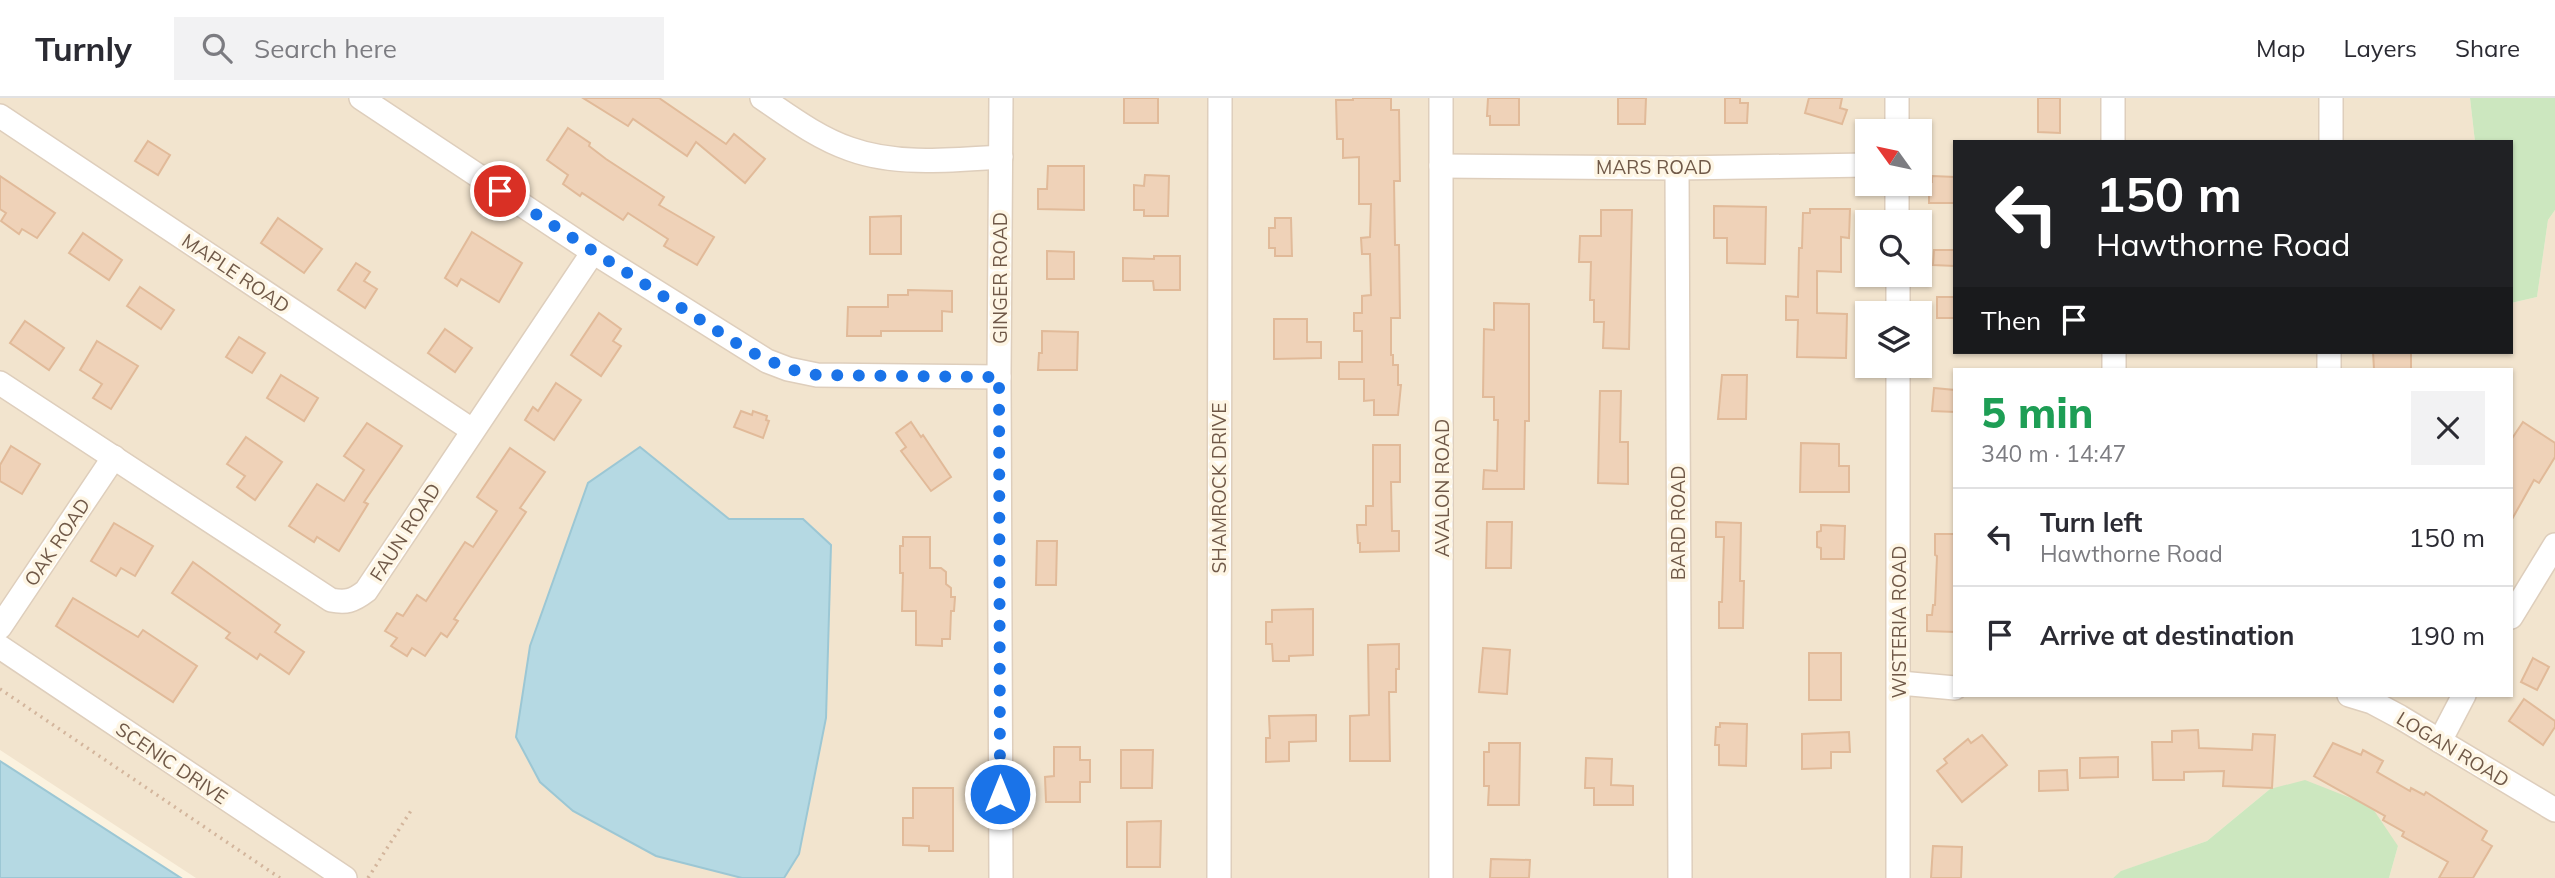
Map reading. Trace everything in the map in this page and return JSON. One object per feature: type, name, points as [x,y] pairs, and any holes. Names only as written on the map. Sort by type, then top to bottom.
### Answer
[{"type":"street","points":[[0,109],[7,98]]},
{"type":"street","points":[[360,98],[747,350],[788,369],[817,375],[999,377]]},
{"type":"street","points":[[762,98],[820,136],[851,150],[880,157],[917,159],[1001,157]]},
{"type":"street","name":"GINGER ROAD","points":[[1001,98],[1001,878]]},
{"type":"street","name":"SHAMROCK DRIVE","points":[[1219,878],[1220,98]]},
{"type":"street","name":"AVALON ROAD","points":[[1441,98],[1441,878]]},
{"type":"street","points":[[1897,98],[1897,119]]},
{"type":"street","points":[[2113,98],[2113,140]]},
{"type":"street","points":[[2331,98],[2331,140]]},
{"type":"street","name":"MAPLE ROAD","points":[[0,116],[472,430]]},
{"type":"street","name":"MARS ROAD","points":[[1441,166],[1676,168],[1855,165]]},
{"type":"street","name":"BARD ROAD","points":[[1676,168],[1680,878]]},
{"type":"street","name":"FAUN ROAD","points":[[0,383],[331,600],[354,600],[366,591],[593,252]]},
{"type":"street","name":"WISTERIA ROAD","points":[[1898,378],[1899,878]]},
{"type":"street","name":"OAK ROAD","points":[[0,627],[114,457]]},
{"type":"street","points":[[2513,614],[2555,545]]},
{"type":"street","name":"SCENIC DRIVE","points":[[0,647],[345,878]]},
{"type":"street","points":[[1900,683],[1953,688]]},
{"type":"street","name":"LOGAN ROAD","points":[[2356,697],[2372,702],[2555,810]]},
{"type":"street","points":[[2440,741],[2463,697]]},
{"type":"path","points":[[0,688],[280,878]]},
{"type":"path","points":[[368,878],[412,809]]},
{"type":"shaded area","points":[[0,98],[1209,98],[1209,878],[784,878],[799,854],[803,519],[729,519],[640,447],[656,856],[742,878],[196,878],[0,750]]},
{"type":"shaded area","points":[[1230,98],[2470,98],[2475,140],[1953,140],[1953,354],[2513,354],[2513,303],[2537,297],[2548,220],[2555,210],[2555,878],[2389,878],[2398,846],[2270,789],[2207,841],[2122,871],[2113,878],[1230,878]]},
{"type":"green space","points":[[2470,98],[2555,98],[2555,210],[2548,220],[2537,297],[2513,303],[2513,140],[2475,140]]},
{"type":"green space","points":[[2305,780],[2371,806],[2398,846],[2389,878],[2113,878],[2121,871],[2207,841],[2270,789]]},
{"type":"water","points":[[640,447],[729,519],[803,519],[831,545],[826,718],[799,854],[784,878],[742,878],[656,856],[573,811],[540,782],[516,737],[530,646],[588,483]]},
{"type":"water","points":[[0,761],[181,878],[0,878]]},
{"type":"building","points":[[583,98],[659,98],[726,144],[734,134],[765,159],[745,183],[696,142],[687,156],[633,119],[628,126]]},
{"type":"building","points":[[1124,98],[1158,98],[1158,123],[1124,123]]},
{"type":"building","points":[[1391,98],[1391,110],[1399,110],[1400,181],[1394,181],[1395,245],[1399,245],[1400,318],[1391,318],[1391,355],[1393,365],[1398,365],[1398,385],[1401,385],[1398,415],[1374,415],[1374,400],[1364,401],[1364,379],[1339,379],[1339,362],[1362,362],[1362,331],[1354,331],[1354,313],[1362,313],[1362,296],[1371,295],[1370,254],[1362,254],[1361,238],[1370,237],[1371,204],[1359,204],[1359,157],[1343,158],[1343,139],[1337,139],[1336,100]]},
{"type":"building","points":[[1488,98],[1519,98],[1519,125],[1490,125],[1490,116],[1487,116]]},
{"type":"building","points":[[1618,98],[1646,98],[1645,124],[1618,124]]},
{"type":"building","points":[[1725,98],[1740,98],[1740,103],[1748,103],[1747,123],[1725,123]]},
{"type":"building","points":[[1809,98],[1842,98],[1840,108],[1847,110],[1842,124],[1805,113]]},
{"type":"building","points":[[2038,98],[2060,98],[2060,133],[2038,132]]},
{"type":"building","points":[[568,128],[590,143],[589,146],[606,159],[664,197],[659,205],[714,237],[697,265],[664,246],[668,239],[628,213],[623,220],[563,184],[568,175],[547,160]]},
{"type":"building","points":[[148,141],[170,155],[158,175],[135,161]]},
{"type":"building","points":[[1048,166],[1084,166],[1084,210],[1038,209],[1038,189],[1047,189]]},
{"type":"building","points":[[1145,175],[1169,176],[1168,216],[1144,216],[1144,210],[1134,210],[1134,185],[1144,186]]},
{"type":"building","points":[[0,176],[55,213],[37,238],[22,229],[19,234],[1,221],[6,213],[0,209]]},
{"type":"building","points":[[1932,176],[1953,177],[1953,203],[1929,203],[1929,196],[1932,196]]},
{"type":"building","points":[[1714,206],[1766,207],[1765,264],[1727,263],[1727,238],[1714,238]]},
{"type":"building","points":[[1810,209],[1850,209],[1849,238],[1841,237],[1841,272],[1817,271],[1817,313],[1847,314],[1846,358],[1797,357],[1798,320],[1786,320],[1786,296],[1798,297],[1803,213],[1810,213]]},
{"type":"building","points":[[1601,210],[1632,210],[1629,349],[1603,348],[1604,322],[1594,322],[1594,300],[1590,300],[1591,262],[1579,262],[1580,236],[1601,236]]},
{"type":"building","points":[[901,216],[901,254],[870,254],[870,217]]},
{"type":"building","points":[[278,218],[322,249],[304,273],[261,243]]},
{"type":"building","points":[[1275,218],[1291,218],[1292,256],[1275,256],[1275,248],[1269,248],[1269,228],[1275,228]]},
{"type":"building","points":[[472,232],[522,263],[499,302],[461,279],[457,286],[445,278]]},
{"type":"building","points":[[83,233],[122,260],[109,280],[69,253]]},
{"type":"building","points":[[1934,250],[1953,250],[1953,266],[1933,265]]},
{"type":"building","points":[[1047,251],[1074,252],[1074,279],[1047,279]]},
{"type":"building","points":[[1154,256],[1180,256],[1180,290],[1154,290],[1153,281],[1123,281],[1123,258],[1154,259]]},
{"type":"building","points":[[356,263],[370,272],[364,281],[377,289],[365,308],[338,290]]},
{"type":"building","points":[[140,287],[174,310],[161,329],[127,306]]},
{"type":"building","points":[[908,290],[952,291],[952,312],[942,311],[942,331],[881,331],[881,336],[847,336],[848,307],[888,307],[888,295],[908,295]]},
{"type":"building","points":[[1937,297],[1953,297],[1953,318],[1937,318]]},
{"type":"building","points":[[1494,303],[1529,304],[1529,421],[1525,421],[1524,489],[1483,489],[1484,470],[1497,471],[1498,420],[1494,420],[1494,397],[1483,397],[1484,329],[1494,330]]},
{"type":"building","points":[[599,313],[621,329],[613,341],[621,346],[601,376],[571,355]]},
{"type":"building","points":[[1274,319],[1307,319],[1307,342],[1321,342],[1321,358],[1274,359]]},
{"type":"building","points":[[25,321],[64,348],[49,370],[10,343]]},
{"type":"building","points":[[445,329],[472,348],[455,372],[428,353]]},
{"type":"building","points":[[1042,331],[1078,332],[1077,370],[1038,370],[1039,353],[1042,353]]},
{"type":"building","points":[[239,337],[265,353],[252,373],[226,357]]},
{"type":"building","points":[[97,341],[138,366],[111,409],[93,398],[102,384],[80,370]]},
{"type":"building","points":[[2373,354],[2411,354],[2411,368],[2374,368]]},
{"type":"building","points":[[281,375],[318,398],[304,421],[267,398]]},
{"type":"building","points":[[1722,375],[1747,375],[1746,419],[1718,419]]},
{"type":"building","points":[[556,383],[581,400],[554,440],[525,420],[533,407],[538,411]]},
{"type":"building","points":[[1934,388],[1953,390],[1953,412],[1932,411]]},
{"type":"building","points":[[1600,391],[1621,391],[1620,442],[1628,442],[1628,484],[1598,483]]},
{"type":"building","points":[[741,411],[752,415],[753,411],[767,416],[766,420],[769,421],[763,438],[734,427]]},
{"type":"building","points":[[911,422],[951,477],[931,491],[901,451],[906,447],[896,433]]},
{"type":"building","points":[[2523,422],[2555,443],[2555,457],[2539,483],[2534,480],[2513,517],[2513,437]]},
{"type":"building","points":[[367,423],[402,446],[364,502],[368,504],[339,551],[317,537],[314,542],[289,526],[317,484],[344,501],[364,470],[344,456]]},
{"type":"building","points":[[246,437],[282,462],[255,500],[237,487],[245,476],[227,464]]},
{"type":"building","points":[[1801,443],[1839,444],[1839,466],[1849,466],[1849,492],[1800,492]]},
{"type":"building","points":[[1373,445],[1400,445],[1400,482],[1391,482],[1392,531],[1399,531],[1399,551],[1360,552],[1357,525],[1366,525],[1366,506],[1373,506]]},
{"type":"building","points":[[11,446],[40,464],[22,494],[0,481],[0,465]]},
{"type":"building","points":[[510,448],[545,472],[520,508],[526,512],[454,619],[458,621],[447,637],[441,633],[425,656],[412,648],[407,656],[391,646],[397,638],[385,631],[397,613],[403,616],[417,595],[426,601],[465,542],[473,547],[497,511],[477,497]]},
{"type":"building","points":[[1487,522],[1512,522],[1511,568],[1486,568]]},
{"type":"building","points":[[1716,522],[1741,523],[1740,581],[1744,581],[1743,628],[1719,628],[1724,537],[1716,537]]},
{"type":"building","points":[[114,523],[153,546],[135,576],[121,568],[116,576],[91,561]]},
{"type":"building","points":[[1821,525],[1845,526],[1844,559],[1821,559],[1821,548],[1817,547],[1817,532],[1821,531]]},
{"type":"building","points":[[1935,534],[1953,534],[1953,632],[1927,631],[1927,615],[1932,615],[1935,605]]},
{"type":"building","points":[[903,537],[930,537],[930,568],[941,568],[946,572],[946,584],[951,588],[951,597],[955,597],[954,611],[951,611],[950,639],[942,639],[942,646],[916,645],[916,611],[902,611],[903,573],[900,573],[900,546],[903,546]]},
{"type":"building","points":[[1037,541],[1057,541],[1056,585],[1036,585]]},
{"type":"building","points":[[193,562],[280,625],[275,632],[304,652],[289,674],[260,654],[257,659],[226,638],[230,633],[172,593]]},
{"type":"building","points":[[73,598],[138,637],[143,630],[197,666],[173,702],[56,626]]},
{"type":"building","points":[[1313,609],[1313,655],[1289,656],[1289,661],[1273,661],[1272,644],[1266,644],[1266,622],[1272,622],[1272,610]]},
{"type":"building","points":[[1399,644],[1396,692],[1389,692],[1390,761],[1350,761],[1350,716],[1369,715],[1368,645]]},
{"type":"building","points":[[1483,648],[1510,650],[1507,694],[1479,692]]},
{"type":"building","points":[[1809,653],[1841,653],[1841,700],[1809,700]]},
{"type":"building","points":[[2533,658],[2549,667],[2537,690],[2521,682]]},
{"type":"building","points":[[2524,699],[2555,721],[2555,727],[2543,745],[2509,721]]},
{"type":"building","points":[[1316,715],[1316,741],[1289,742],[1289,761],[1266,762],[1266,738],[1270,738],[1269,716]]},
{"type":"building","points":[[1720,723],[1747,724],[1746,766],[1719,765],[1719,745],[1715,745],[1716,727],[1720,727]]},
{"type":"building","points":[[2198,730],[2199,748],[2252,750],[2253,734],[2275,735],[2272,788],[2223,786],[2224,771],[2184,772],[2184,780],[2153,780],[2152,742],[2172,742],[2172,731]]},
{"type":"building","points":[[1849,732],[1850,752],[1831,752],[1831,768],[1802,769],[1802,734]]},
{"type":"building","points":[[1982,735],[2007,765],[1962,802],[1937,771],[1947,763],[1944,759],[1968,739],[1971,743]]},
{"type":"building","points":[[1489,743],[1520,743],[1519,805],[1488,805],[1489,786],[1484,786],[1484,752],[1489,752]]},
{"type":"building","points":[[2333,743],[2361,755],[2363,750],[2383,761],[2377,772],[2410,791],[2411,788],[2424,795],[2426,792],[2487,831],[2482,840],[2492,846],[2473,878],[2439,878],[2448,862],[2402,836],[2404,832],[2383,820],[2385,816],[2314,776]]},
{"type":"building","points":[[1054,747],[1080,747],[1080,760],[1090,760],[1090,782],[1080,782],[1080,802],[1046,802],[1045,777],[1054,776]]},
{"type":"building","points":[[1121,750],[1153,750],[1152,788],[1121,788]]},
{"type":"building","points":[[2118,757],[2118,777],[2080,778],[2080,758]]},
{"type":"building","points":[[1586,758],[1612,759],[1611,785],[1633,786],[1633,805],[1594,805],[1594,788],[1585,788]]},
{"type":"building","points":[[2067,770],[2068,790],[2039,791],[2039,771]]},
{"type":"building","points":[[913,788],[953,788],[953,851],[929,851],[929,846],[903,845],[903,818],[913,818]]},
{"type":"building","points":[[1161,821],[1160,867],[1127,867],[1127,822]]},
{"type":"building","points":[[1933,846],[1962,847],[1961,878],[1931,878]]},
{"type":"building","points":[[1491,859],[1530,860],[1529,878],[1490,878]]},
{"type":"route","points":[[500,191],[747,350],[788,369],[817,375],[999,377],[1000,794]]}]
